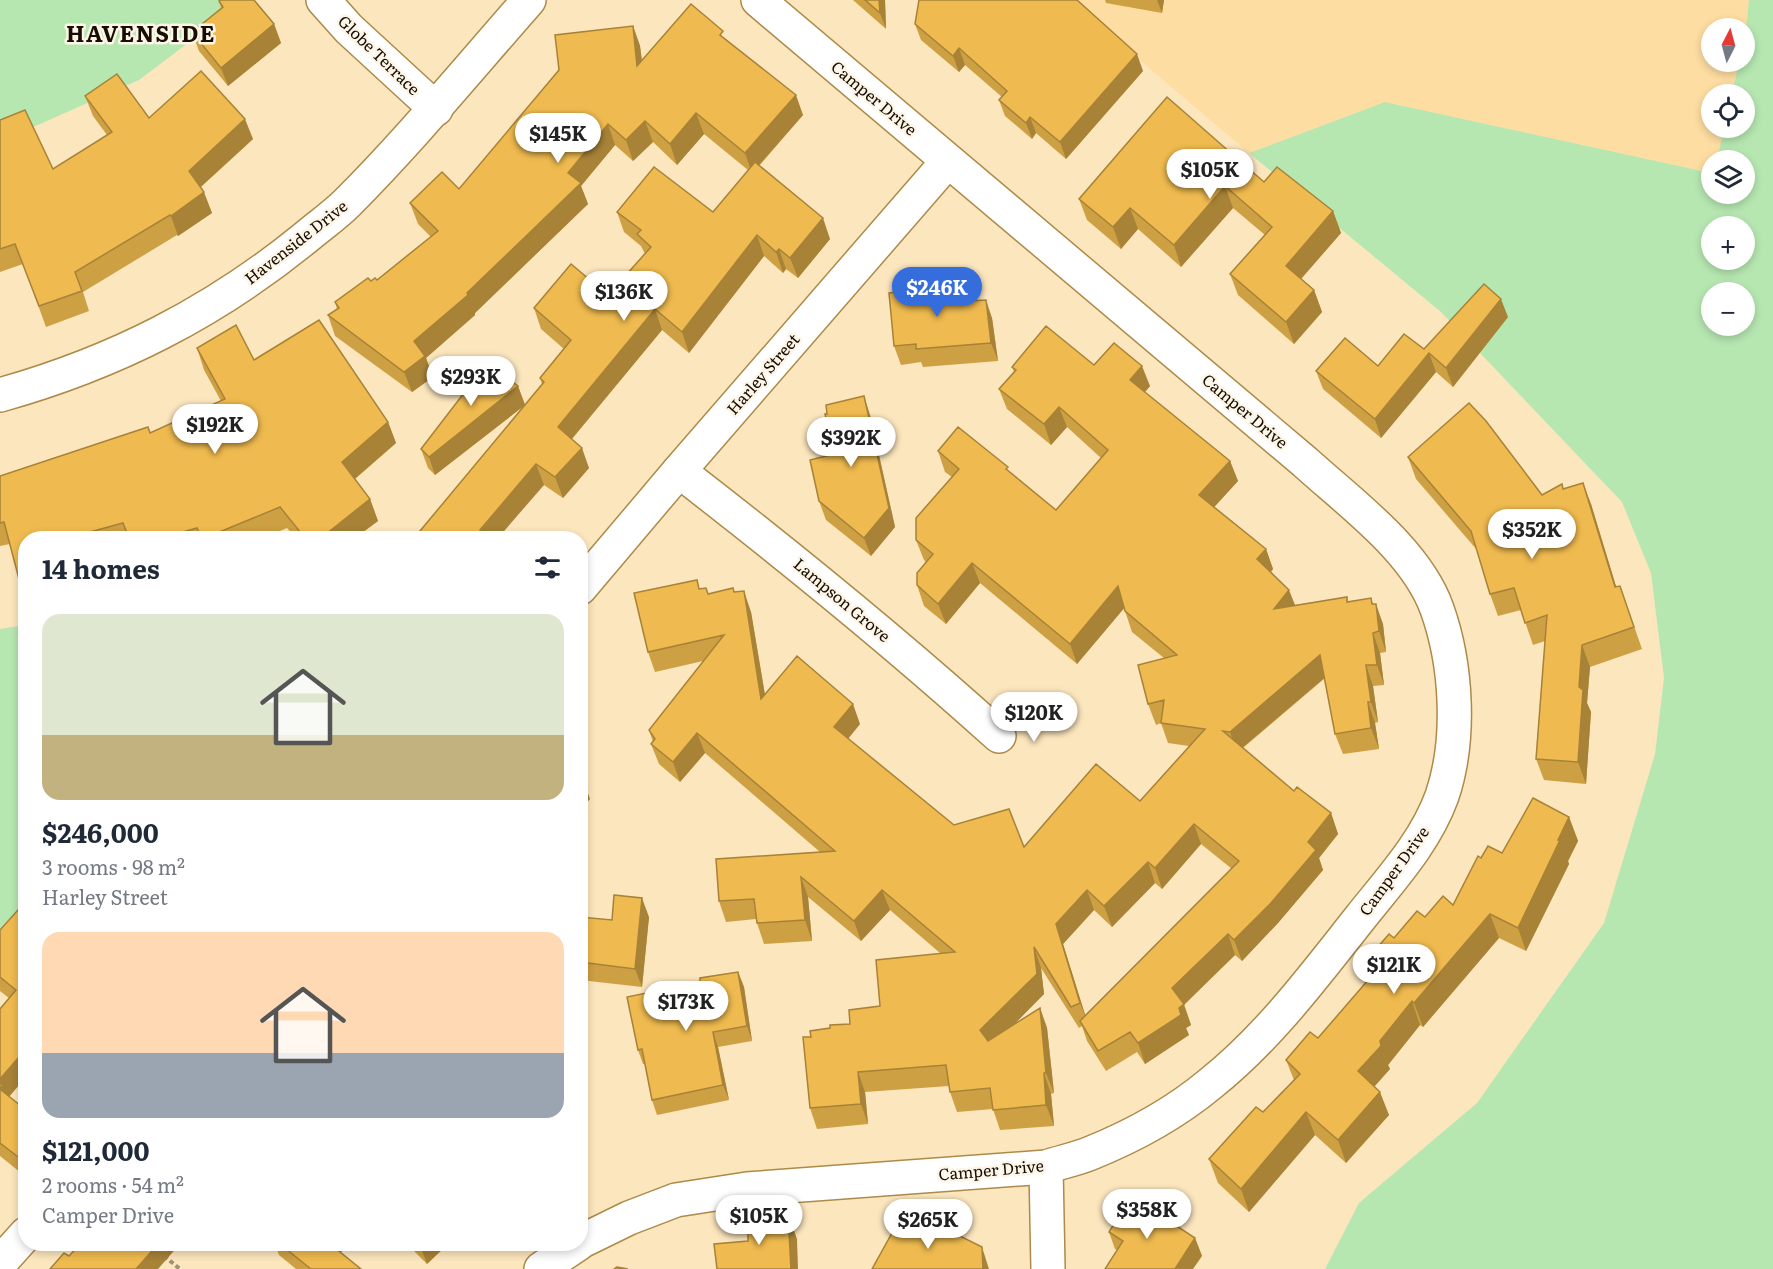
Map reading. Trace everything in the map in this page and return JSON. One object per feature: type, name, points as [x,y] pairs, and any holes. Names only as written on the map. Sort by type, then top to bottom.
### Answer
[{"type":"street","name":"Globe Terrace","points":[[323,0],[350,29],[436,109]]},
{"type":"street","name":"Havenside Drive","points":[[0,395],[48,381],[158,335],[209,307],[275,262],[345,205],[436,109],[529,0]]},
{"type":"street","name":"Camper Drive","points":[[588,1238],[629,1218],[676,1200],[747,1189],[1046,1167],[1101,1148],[1153,1124],[1212,1083],[1266,1032],[1325,961],[1413,852],[1441,797],[1452,761],[1453,678],[1446,638],[1427,588],[1391,540],[1305,462],[758,0]]},
{"type":"street","name":"Harley Street","points":[[588,579],[948,161]]},
{"type":"street","name":"Lampson Grove","points":[[679,471],[794,560],[999,736]]},
{"type":"street","points":[[1046,1167],[1048,1269]]},
{"type":"street","points":[[0,1263],[18,1243]]},
{"type":"street","name":"Camper Drive","points":[[541,1269],[567,1251]]},
{"type":"path","points":[[158,1251],[180,1269]]},
{"type":"shaded area","points":[[1069,0],[1749,0],[1747,18],[1701,18],[1701,72],[1737,72],[1734,84],[1701,84],[1701,138],[1722,138],[1719,150],[1701,150],[1701,171],[1385,102],[1249,153]]},
{"type":"green space","points":[[0,0],[245,0],[139,80],[38,125],[0,139]]},
{"type":"green space","points":[[1749,0],[1773,0],[1773,1269],[1325,1269],[1359,1203],[1477,1103],[1604,923],[1655,754],[1664,678],[1651,573],[1622,502],[1441,312],[1249,153],[1385,102],[1701,171],[1701,204],[1755,204],[1755,150],[1719,150],[1722,138],[1755,138],[1755,84],[1734,84],[1737,72],[1755,72],[1755,18],[1747,18]]},
{"type":"green space","points":[[18,626],[18,932],[0,954],[0,629]]},
{"type":"building","points":[[220,0],[254,0],[274,24],[221,68],[192,32],[223,7]]},
{"type":"building","points":[[865,0],[879,0],[880,13]]},
{"type":"building","points":[[919,0],[1077,0],[1137,54],[1060,142],[1030,117],[1026,123],[999,100],[1007,91],[959,48],[953,56],[915,24]]},
{"type":"building","points":[[691,4],[723,31],[720,35],[796,95],[745,153],[696,113],[670,144],[645,121],[626,140],[608,124],[568,173],[581,183],[467,293],[468,295],[414,341],[425,356],[404,372],[328,315],[339,308],[335,302],[368,278],[371,281],[375,278],[377,280],[438,231],[410,203],[442,172],[459,189],[559,70],[555,35],[633,26],[637,66]]},
{"type":"building","points":[[201,71],[245,119],[189,171],[204,192],[171,216],[75,272],[82,291],[39,306],[15,244],[0,249],[0,120],[25,110],[53,169],[112,132],[85,96],[117,74],[149,118]]},
{"type":"building","points":[[1167,97],[1264,182],[1277,167],[1333,211],[1286,266],[1314,290],[1286,322],[1230,274],[1272,227],[1225,186],[1174,245],[1130,208],[1113,227],[1079,199]]},
{"type":"building","points":[[755,162],[823,218],[790,258],[779,249],[776,252],[757,235],[682,332],[655,309],[558,427],[582,448],[555,477],[536,464],[481,531],[420,531],[544,382],[540,378],[571,340],[534,308],[571,264],[608,295],[651,247],[637,234],[641,230],[617,212],[654,167],[713,212]]},
{"type":"building","points":[[950,281],[950,302],[986,300],[991,343],[916,349],[916,344],[894,346],[889,293],[911,290],[912,284]]},
{"type":"building","points":[[1484,284],[1501,299],[1446,368],[1429,353],[1375,419],[1316,371],[1345,338],[1378,366],[1404,334],[1424,349]]},
{"type":"building","points":[[319,320],[388,422],[342,462],[370,499],[330,531],[299,531],[280,507],[222,531],[198,531],[197,528],[186,531],[126,531],[123,523],[94,531],[18,531],[18,575],[4,522],[0,523],[0,476],[148,427],[150,433],[225,399],[197,348],[236,325],[254,360]]},
{"type":"building","points":[[1046,326],[1094,365],[1114,343],[1142,366],[1130,380],[1230,461],[1199,495],[1266,549],[1257,559],[1289,590],[1274,609],[1347,597],[1347,602],[1371,598],[1372,604],[1376,604],[1379,631],[1373,633],[1377,665],[1366,665],[1371,702],[1368,702],[1371,728],[1335,734],[1320,655],[1230,732],[1223,731],[1294,791],[1297,787],[1331,813],[1308,842],[1316,850],[1271,903],[1234,940],[1228,934],[1172,988],[1184,1004],[1179,1008],[1181,1015],[1138,1043],[1130,1032],[1098,1051],[1080,1021],[1239,861],[1194,824],[1155,868],[1148,862],[1104,906],[1087,890],[1056,924],[1080,1003],[1071,1007],[1034,947],[1037,974],[980,1030],[988,1041],[1040,1008],[1046,1073],[1044,1073],[1046,1105],[993,1110],[990,1088],[950,1092],[946,1065],[858,1072],[861,1104],[810,1108],[803,1037],[811,1037],[810,1031],[830,1028],[830,1025],[850,1024],[849,1010],[880,1006],[876,960],[955,952],[882,890],[854,921],[801,877],[805,920],[757,923],[754,899],[719,901],[716,859],[835,851],[697,733],[673,762],[651,744],[655,739],[649,730],[724,635],[648,652],[634,593],[697,580],[699,589],[706,588],[708,594],[733,588],[734,592],[744,591],[761,699],[797,656],[853,704],[834,727],[954,825],[1009,809],[1024,847],[1096,764],[1140,801],[1205,729],[1161,723],[1164,700],[1148,704],[1138,665],[1177,655],[1125,611],[1118,586],[1070,644],[972,563],[938,604],[917,585],[917,573],[933,554],[916,540],[916,518],[959,469],[938,451],[958,427],[1056,510],[1108,450],[1059,407],[1044,424],[999,389],[1016,370],[1012,367]]},
{"type":"building","points":[[487,363],[518,386],[429,457],[421,449]]},
{"type":"building","points":[[864,396],[889,508],[864,538],[819,501],[810,460],[834,454],[825,414],[827,414],[826,405]]},
{"type":"building","points":[[1469,403],[1486,421],[1542,495],[1562,484],[1563,489],[1583,483],[1615,587],[1620,586],[1634,627],[1582,645],[1579,687],[1583,690],[1578,762],[1536,759],[1547,615],[1525,623],[1514,588],[1490,594],[1471,531],[1408,457]]},
{"type":"building","points":[[1533,798],[1569,817],[1518,928],[1490,914],[1414,1003],[1412,1001],[1380,1041],[1381,1046],[1358,1071],[1380,1092],[1338,1140],[1306,1112],[1241,1189],[1209,1159],[1256,1107],[1263,1112],[1300,1074],[1286,1060],[1310,1032],[1318,1038],[1375,972],[1364,963],[1389,934],[1394,938],[1417,911],[1425,917],[1443,896],[1453,905],[1478,856],[1481,858],[1488,846],[1502,853]]},
{"type":"building","points":[[614,895],[642,898],[635,969],[588,963],[588,918],[612,920]]},
{"type":"building","points":[[18,910],[18,1058],[0,1079],[0,1009],[16,990],[0,977],[0,930]]},
{"type":"building","points":[[738,972],[747,1026],[713,1032],[723,1085],[652,1100],[642,1049],[638,1050],[627,997],[700,982],[700,978]]},
{"type":"building","points":[[0,1089],[18,1104],[18,1157],[0,1143]]},
{"type":"building","points":[[1131,1196],[1195,1238],[1175,1269],[1105,1269],[1123,1241],[1109,1232]]},
{"type":"building","points":[[788,1214],[791,1269],[717,1269],[714,1244],[748,1241],[748,1217]]},
{"type":"building","points":[[902,1215],[933,1234],[945,1232],[956,1234],[982,1247],[983,1269],[872,1269]]},
{"type":"building","points":[[74,1251],[152,1251],[136,1269],[50,1269],[64,1253],[69,1256]]},
{"type":"building","points":[[289,1251],[339,1251],[361,1269],[311,1269]]},
{"type":"district","name":"HAVENSIDE","points":[[141,34]]}]
